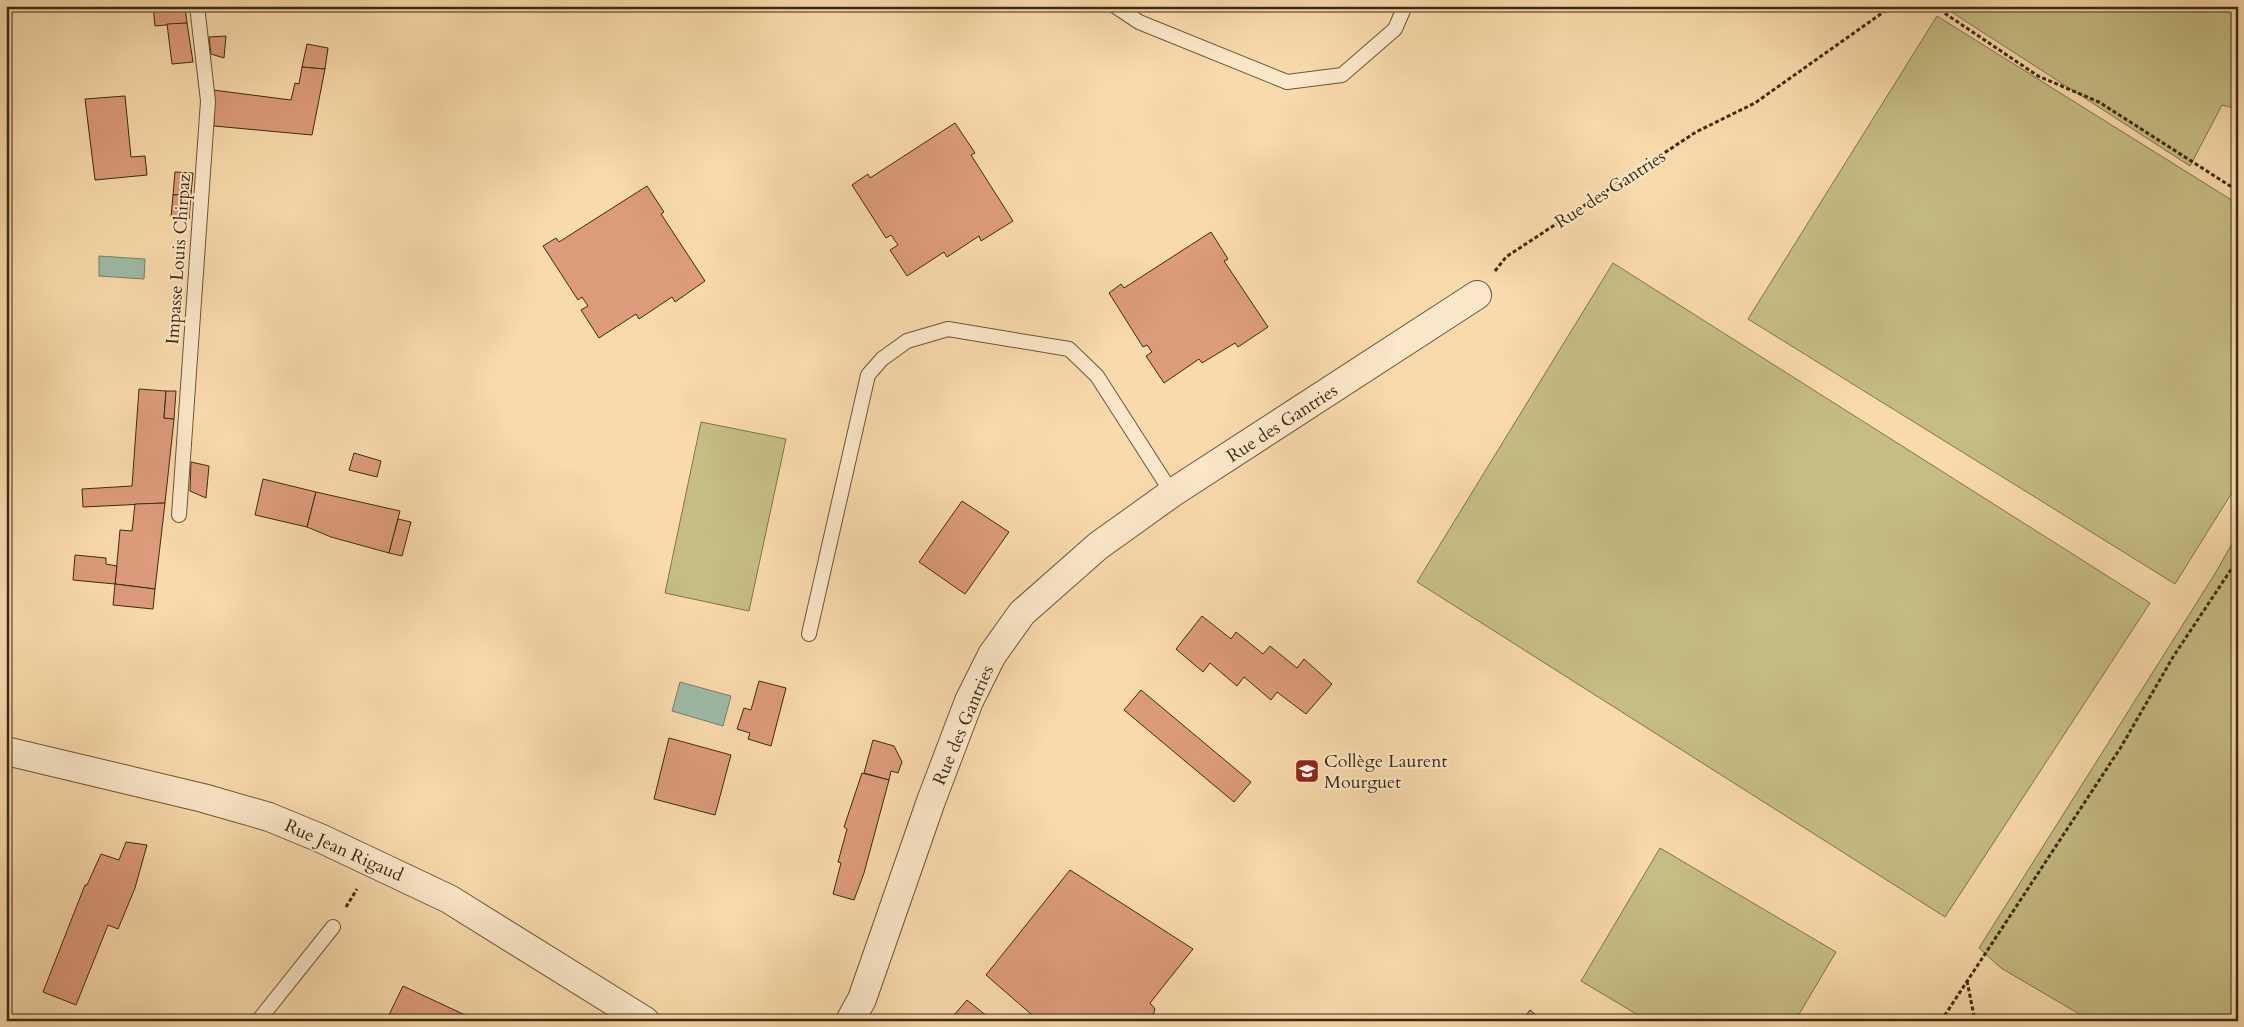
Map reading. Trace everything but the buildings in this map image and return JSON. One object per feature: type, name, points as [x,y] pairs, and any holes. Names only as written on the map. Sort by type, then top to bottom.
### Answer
[{"type":"street","name":"Rue des Gantries","points":[[836,1021],[856,1010],[931,801],[970,701],[992,655],[1022,613],[1098,546],[1172,493],[1477,296]]},
{"type":"street","name":"Rue Jean Rigaud","points":[[8,752],[203,798],[269,817],[320,838],[449,899],[645,1021]]},
{"type":"lane","name":"Impasse Louis Chirpaz","points":[[179,515],[208,101],[197,6]]},
{"type":"lane","points":[[1115,6],[1139,22],[1286,82],[1342,75],[1395,29],[1406,6]]},
{"type":"lane","points":[[809,634],[868,375],[882,359],[907,341],[948,329],[1069,349],[1097,376],[1172,493]]},
{"type":"lane","points":[[258,1021],[333,927]]},
{"type":"path","name":"Rue des Gantries","points":[[1477,296],[1506,257],[1696,132],[1755,103],[1892,6]]},
{"type":"path","points":[[1934,6],[2038,76],[2099,102],[2238,192]]},
{"type":"path","points":[[1941,1021],[2121,747],[2173,657],[2238,558]]},
{"type":"path","points":[[333,927],[374,863]]},
{"type":"path","points":[[1967,981],[1975,1021]]},
{"type":"shaded area","points":[[1942,6],[2238,6],[2238,109],[2222,105],[2190,166]]},
{"type":"shaded area","points":[[1937,16],[2238,204],[2238,483],[2175,584],[1748,319]]},
{"type":"shaded area","points":[[99,256],[145,259],[144,279],[99,276]]},
{"type":"shaded area","points":[[1613,263],[2150,603],[1945,917],[1417,582]]},
{"type":"shaded area","points":[[701,422],[786,439],[749,611],[665,593]]},
{"type":"shaded area","points":[[2238,533],[2238,1021],[2091,1021],[2001,968],[1979,948],[2216,572]]},
{"type":"shaded area","points":[[680,682],[731,696],[723,726],[672,711]]},
{"type":"shaded area","points":[[1660,848],[1836,952],[1795,1021],[1648,1021],[1581,981]]},
{"type":"place","name":"Collège Laurent Mourguet","points":[[1307,771]]}]
